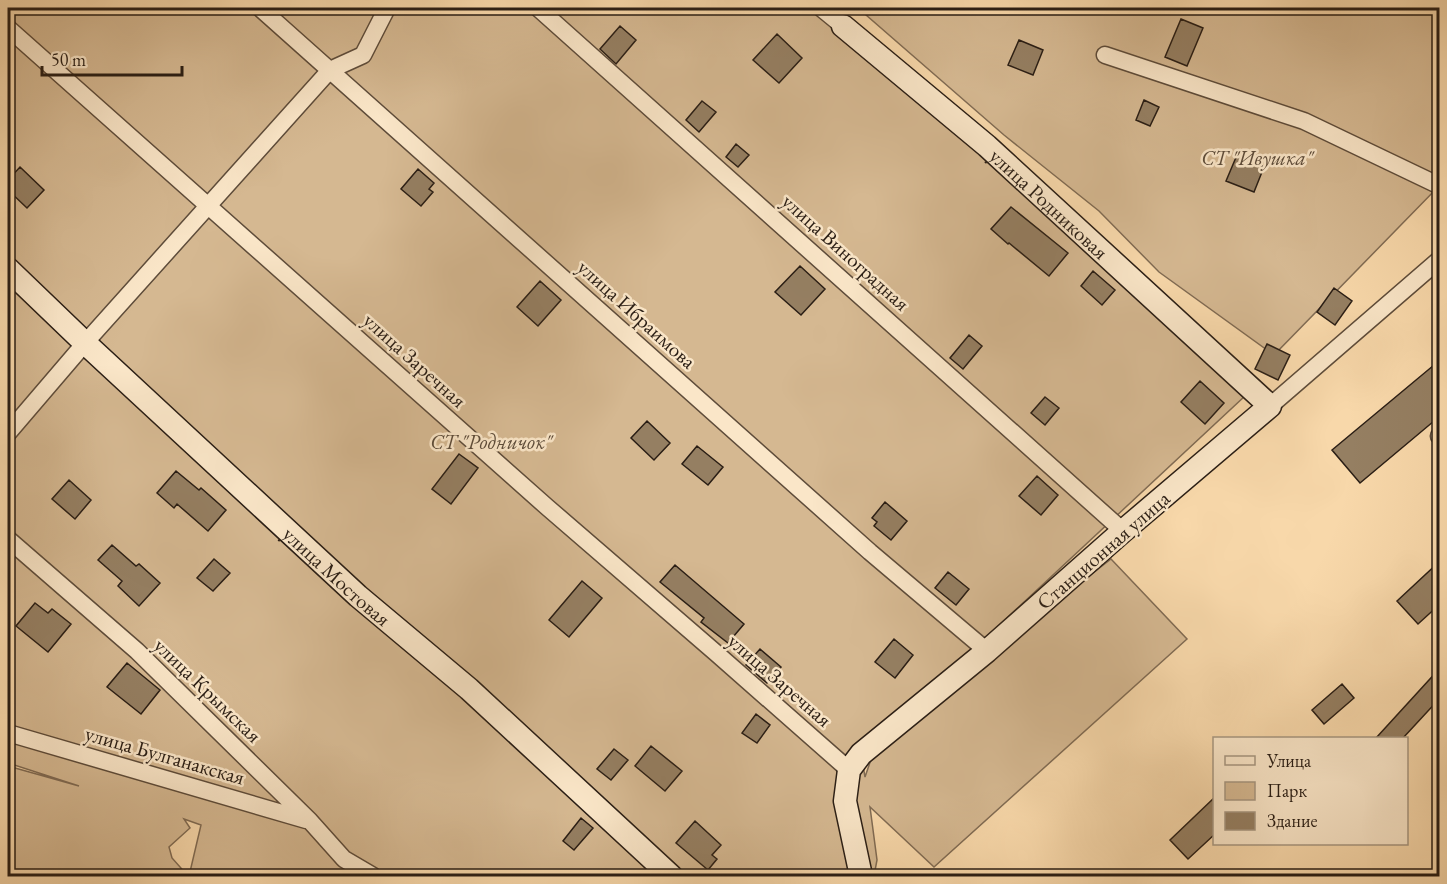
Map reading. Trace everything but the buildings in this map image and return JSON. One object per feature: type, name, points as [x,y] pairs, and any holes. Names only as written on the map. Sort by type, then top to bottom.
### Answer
[{"type":"street","name":"улица Ибраимова","points":[[260,8],[862,544],[987,651]]},
{"type":"street","points":[[8,433],[85,343],[330,70],[363,55],[387,8]]},
{"type":"street","name":"улица Виноградная","points":[[538,8],[1123,531]]},
{"type":"street","name":"улица Родниковая","points":[[821,8],[987,146],[1270,406]]},
{"type":"street","name":"улица Заречная","points":[[8,28],[547,507],[849,770]]},
{"type":"street","points":[[1105,55],[1304,121],[1440,186]]},
{"type":"street","name":"Станционная улица","points":[[849,770],[861,754],[987,651],[1440,259]]},
{"type":"street","name":"улица Мостовая","points":[[8,269],[358,596],[469,689],[671,876]]},
{"type":"street","name":"улица Крымская","points":[[8,539],[137,651],[310,821],[344,859],[373,876]]},
{"type":"street","name":"улица Булганакская","points":[[8,733],[310,821]]},
{"type":"street","points":[[849,770],[845,801],[861,876]]},
{"type":"green space","name":"СТ \"Родничок\"","points":[[8,8],[825,8],[1246,395],[861,754],[865,777],[877,742],[1111,559],[1187,639],[934,867],[870,807],[877,860],[874,876],[189,876],[201,825],[184,819],[190,828],[169,847],[172,858],[188,876],[8,876],[8,766],[79,786],[8,763]]},
{"type":"green space","name":"СТ \"Ивушка\"","points":[[858,8],[1439,8],[1439,186],[1274,355],[1159,272],[1099,211],[1004,135]]},
{"type":"railway","points":[[1429,876],[1440,864]]}]
